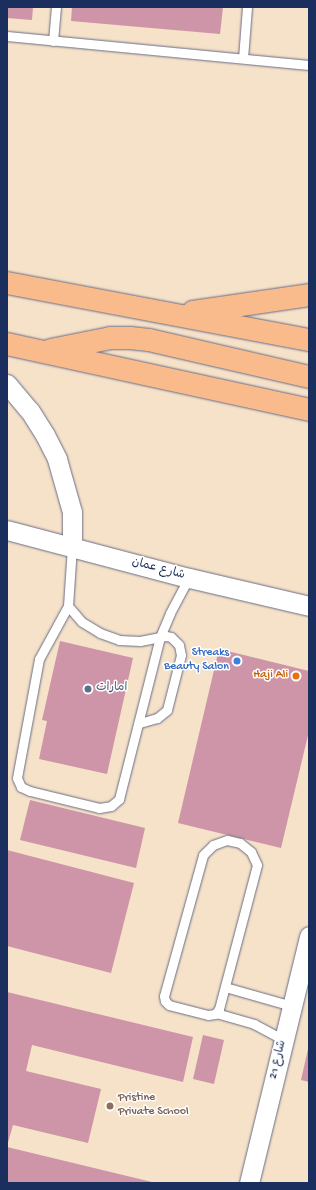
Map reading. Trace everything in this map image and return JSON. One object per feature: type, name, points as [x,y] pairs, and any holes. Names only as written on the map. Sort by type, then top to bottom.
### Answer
[{"type":"main road","points":[[7,283],[309,340]]},
{"type":"main road","points":[[174,315],[309,295]]},
{"type":"main road","points":[[44,352],[111,338],[130,338],[149,340],[309,377]]},
{"type":"main road","points":[[7,344],[309,410]]},
{"type":"street","points":[[7,384],[30,412],[45,434],[57,459],[72,512],[72,547]]},
{"type":"street","name":"شارع عمان","points":[[7,530],[189,578],[309,606]]},
{"type":"street","name":"شارع 21","points":[[249,1183],[309,936]]},
{"type":"lane","points":[[54,41],[56,7]]},
{"type":"lane","points":[[243,58],[247,7]]},
{"type":"lane","points":[[7,36],[309,65]]},
{"type":"lane","points":[[72,547],[68,606],[45,644],[36,667],[17,778],[21,787],[30,791],[99,808],[111,806],[116,803],[122,794],[160,637],[170,613],[189,578]]},
{"type":"lane","points":[[68,606],[82,622],[106,636],[119,640],[140,641],[160,637],[171,637],[176,641],[181,650],[169,706],[164,713],[157,718],[139,723]]},
{"type":"lane","points":[[216,1013],[225,987],[257,865],[251,852],[240,843],[226,840],[213,845],[203,854],[164,996],[165,1001],[169,1005],[208,1015],[216,1013],[254,1024],[284,1040]]},
{"type":"lane","points":[[225,987],[292,1006]]},
{"type":"building","points":[[7,7],[33,7],[32,20],[7,18]]},
{"type":"building","points":[[72,7],[223,7],[220,34],[71,21]]},
{"type":"building","name":"امارات","points":[[60,641],[133,658],[107,774],[39,759],[47,721],[42,720]]},
{"type":"building","points":[[219,649],[309,671],[309,731],[281,848],[178,823]]},
{"type":"building","points":[[30,800],[145,828],[136,868],[20,840]]},
{"type":"building","points":[[7,850],[134,883],[111,973],[7,946]]},
{"type":"building","points":[[7,992],[193,1037],[183,1082],[32,1045],[26,1071],[101,1089],[88,1143],[13,1125],[7,1146]]},
{"type":"building","points":[[203,1035],[224,1040],[214,1084],[193,1079]]},
{"type":"building","points":[[309,1049],[309,1082],[301,1080]]},
{"type":"building","points":[[7,1147],[152,1182],[152,1183],[7,1183]]},
{"type":"place","name":"Streaks Beauty Salon","points":[[237,661]]},
{"type":"place","name":"Haji Ali","points":[[296,676]]},
{"type":"place","name":"امارات","points":[[88,689]]},
{"type":"place","name":"Pristine Private School","points":[[110,1106]]}]
